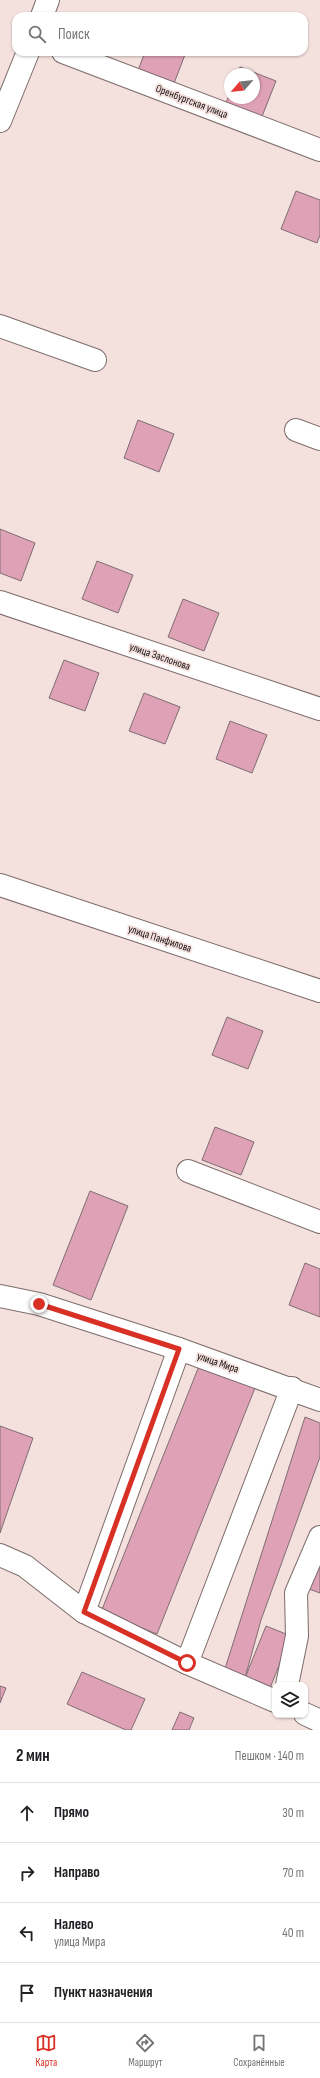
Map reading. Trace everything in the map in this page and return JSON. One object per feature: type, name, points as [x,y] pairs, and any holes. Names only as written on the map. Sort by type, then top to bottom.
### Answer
[{"type":"street","points":[[44,12],[48,0]]},
{"type":"street","points":[[0,121],[26,56]]},
{"type":"street","name":"Оренбургская улица","points":[[73,56],[320,150]]},
{"type":"street","points":[[0,326],[95,360]]},
{"type":"street","points":[[296,430],[320,439]]},
{"type":"street","name":"улица Заслонова","points":[[0,602],[320,709]]},
{"type":"street","name":"улица Панфилова","points":[[0,885],[320,991]]},
{"type":"street","points":[[188,1171],[320,1222]]},
{"type":"street","name":"улица Мира","points":[[0,1296],[39,1304],[179,1349],[292,1388],[320,1400]]},
{"type":"street","points":[[84,1612],[179,1349]]},
{"type":"street","points":[[187,1663],[292,1388]]},
{"type":"street","points":[[288,1682],[297,1636],[296,1593],[320,1538]]},
{"type":"street","points":[[0,1554],[25,1566],[84,1612],[187,1663],[272,1700]]},
{"type":"street","points":[[308,1715],[320,1720]]},
{"type":"building","points":[[143,56],[184,56],[173,86],[137,73]]},
{"type":"building","points":[[260,75],[276,81],[261,119],[225,105],[260,104]]},
{"type":"building","points":[[296,191],[320,200],[320,235],[317,243],[281,229]]},
{"type":"building","points":[[138,420],[174,434],[159,472],[124,458]]},
{"type":"building","points":[[0,529],[35,543],[21,581],[0,573]]},
{"type":"building","points":[[97,561],[133,575],[118,613],[82,599]]},
{"type":"building","points":[[183,599],[219,613],[204,651],[168,637]]},
{"type":"building","points":[[64,660],[99,673],[85,711],[49,698]]},
{"type":"building","points":[[144,693],[180,707],[165,744],[129,731]]},
{"type":"building","points":[[230,721],[267,735],[252,773],[216,759]]},
{"type":"building","points":[[227,1017],[263,1031],[248,1069],[212,1055]]},
{"type":"building","points":[[215,1127],[254,1142],[241,1175],[202,1160]]},
{"type":"building","points":[[90,1191],[128,1206],[91,1300],[53,1285]]},
{"type":"building","points":[[305,1263],[320,1269],[320,1317],[289,1305]]},
{"type":"building","points":[[199,1366],[255,1388],[157,1634],[101,1612]]},
{"type":"building","points":[[305,1417],[320,1423],[320,1457],[261,1620],[245,1678],[222,1678]]},
{"type":"building","points":[[0,1426],[33,1438],[0,1533]]},
{"type":"building","points":[[320,1564],[320,1593],[309,1589]]},
{"type":"building","points":[[266,1626],[291,1636],[270,1688],[245,1678]]},
{"type":"building","points":[[82,1672],[145,1699],[131,1730],[126,1730],[67,1704]]},
{"type":"building","points":[[0,1686],[6,1688],[0,1703]]},
{"type":"building","points":[[180,1712],[194,1718],[189,1730],[172,1730]]},
{"type":"route","points":[[39,1304],[179,1349],[84,1612],[187,1663]]}]
